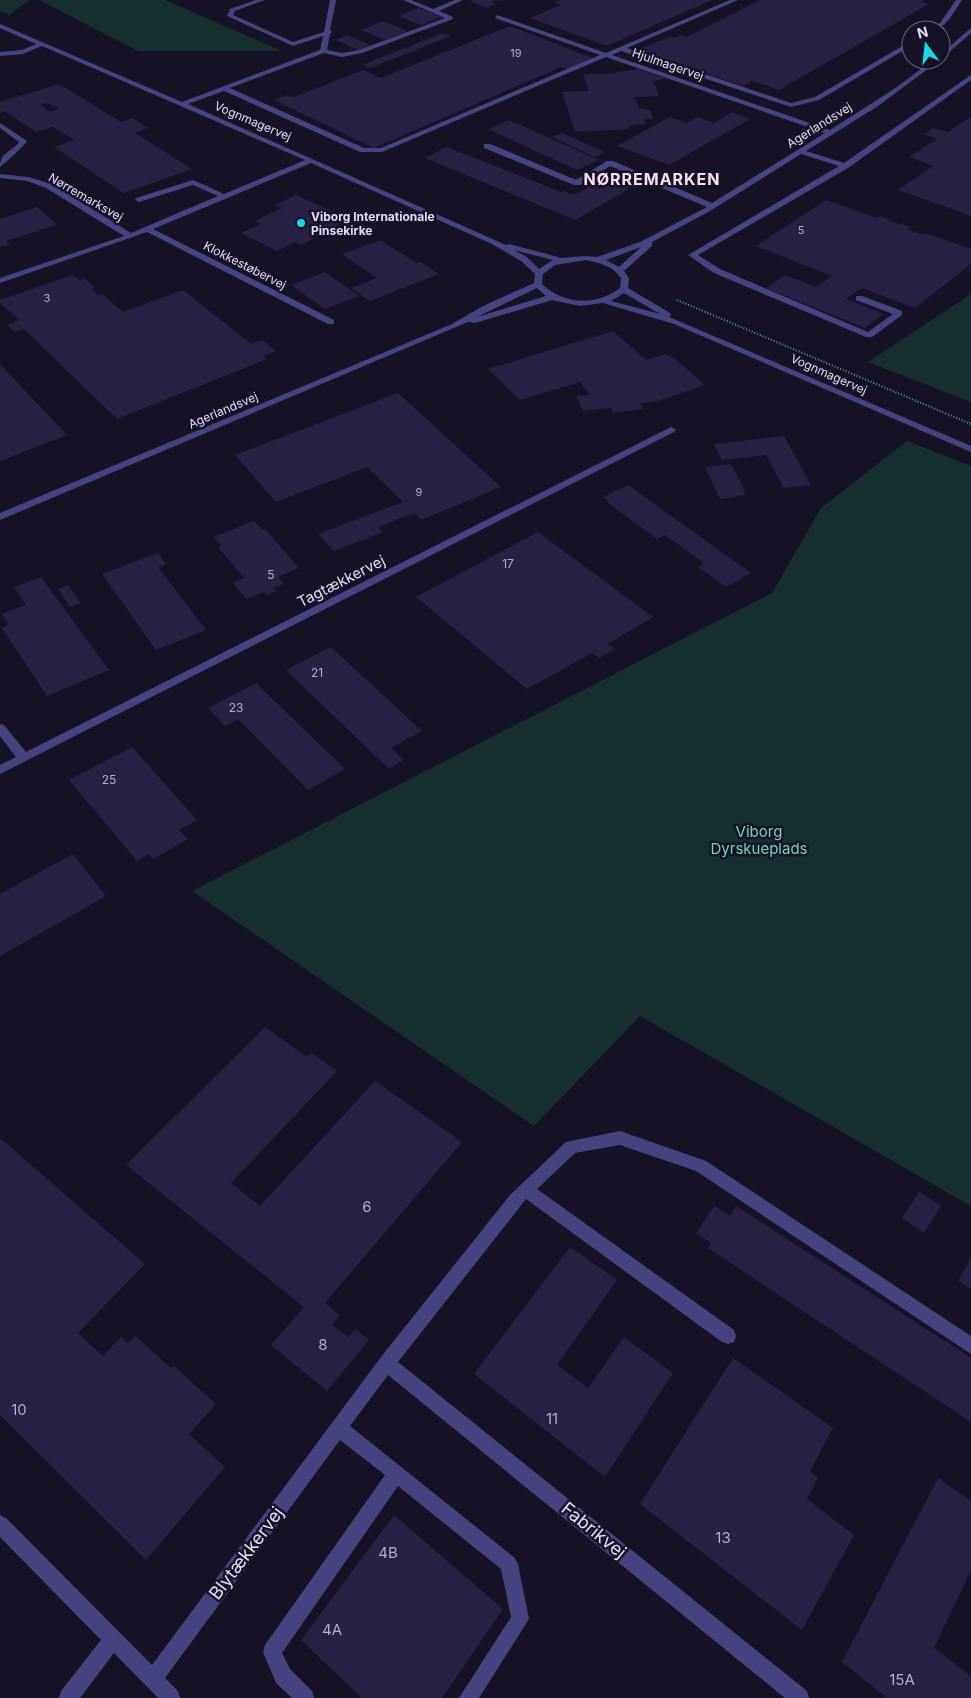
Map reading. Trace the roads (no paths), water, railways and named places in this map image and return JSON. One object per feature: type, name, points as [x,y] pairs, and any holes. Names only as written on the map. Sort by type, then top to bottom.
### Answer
[{"type":"street","points":[[262,0],[232,10],[230,16],[293,44],[329,32]]},
{"type":"street","points":[[323,51],[329,32],[333,0]]},
{"type":"street","points":[[182,104],[323,51],[342,55],[360,52],[451,18],[406,0]]},
{"type":"street","points":[[433,11],[460,0]]},
{"type":"street","points":[[224,88],[363,150],[382,150],[608,56],[735,0]]},
{"type":"street","points":[[945,20],[959,0]]},
{"type":"street","name":"Hjulmagervej","points":[[496,17],[831,133]]},
{"type":"street","name":"Vognmagervej","points":[[0,26],[495,242],[524,259],[539,273]]},
{"type":"street","points":[[951,48],[970,31]]},
{"type":"street","points":[[0,54],[23,52],[42,44]]},
{"type":"street","points":[[622,49],[792,105],[817,99],[901,49]]},
{"type":"street","name":"Agerlandsvej","points":[[598,260],[653,240],[712,206],[831,133],[911,81],[925,70]]},
{"type":"street","points":[[859,298],[899,313],[869,335],[716,271],[692,255],[845,166],[971,77]]},
{"type":"street","points":[[0,125],[23,141],[22,145],[7,155],[0,165]]},
{"type":"street","points":[[487,146],[576,183],[610,163],[712,206]]},
{"type":"street","points":[[801,152],[845,166]]},
{"type":"street","points":[[0,281],[147,230],[310,160]]},
{"type":"street","name":"Nørremarksvej","points":[[0,176],[28,179],[49,186],[130,236]]},
{"type":"street","points":[[139,200],[193,182],[225,197]]},
{"type":"street","name":"Klokkestøbervej","points":[[147,230],[331,322]]},
{"type":"street","name":"Agerlandsvej","points":[[620,270],[630,264],[653,240]]},
{"type":"street","name":"Vognmagervej","points":[[495,242],[562,260]]},
{"type":"street","points":[[562,260],[598,260],[620,270],[625,278],[624,289],[604,301],[578,303],[552,297],[538,284],[539,273],[552,263],[562,260]]},
{"type":"street","name":"Agerlandsvej","points":[[0,517],[455,326],[486,308],[538,284]]},
{"type":"street","name":"Vognmagervej","points":[[624,289],[677,322]]},
{"type":"street","name":"Agerlandsvej","points":[[455,326],[552,297]]},
{"type":"street","name":"Vognmagervej","points":[[604,301],[677,322],[971,449]]},
{"type":"street","name":"Tagtækkervej","points":[[0,770],[672,430]]},
{"type":"street","points":[[0,728],[24,758]]},
{"type":"street","name":"Blytækkervej","points":[[153,1679],[387,1363],[521,1195],[571,1147],[620,1138],[701,1166],[971,1346]]},
{"type":"street","points":[[521,1195],[728,1336]]},
{"type":"street","name":"Fabrikvej","points":[[387,1363],[800,1698]]},
{"type":"street","points":[[339,1428],[510,1564],[520,1619],[468,1698]]},
{"type":"street","points":[[305,1698],[283,1676],[272,1652],[396,1474]]},
{"type":"street","points":[[0,1524],[171,1698]]},
{"type":"street","points":[[68,1698],[113,1639]]},
{"type":"place","name":"Viborg Internationale Pinsekirke","points":[[301,223]]},
{"type":"district","name":"NØRREMARKEN","points":[[652,179]]},
{"type":"park label","name":"Viborg Dyrskueplads","points":[[759,840]]}]
